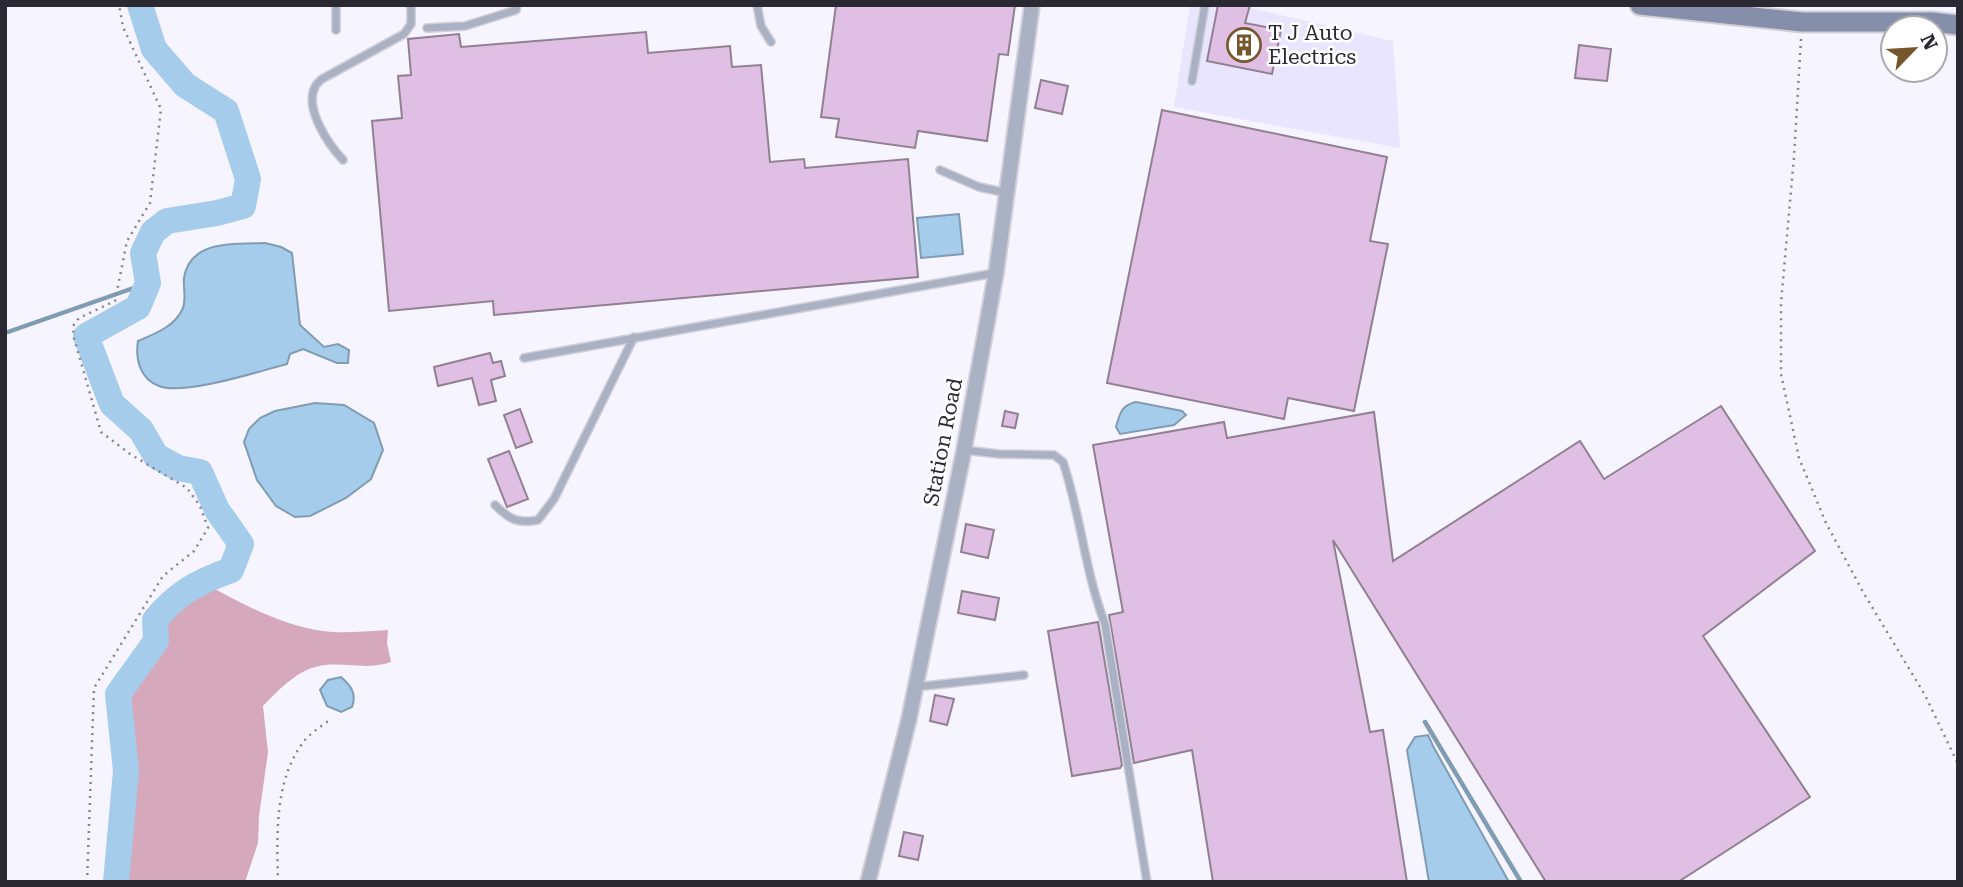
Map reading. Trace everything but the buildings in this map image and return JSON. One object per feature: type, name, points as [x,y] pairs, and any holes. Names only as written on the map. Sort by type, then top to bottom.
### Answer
[{"type":"main road","points":[[1640,5],[1802,22],[1932,22],[1958,25]]},
{"type":"street","name":"Station Road","points":[[868,882],[915,687],[964,450],[996,273],[1032,5]]},
{"type":"lane","points":[[335,30],[336,5]]},
{"type":"lane","points":[[343,160],[329,144],[318,122],[312,104],[314,87],[322,79],[404,34],[411,24],[411,5]]},
{"type":"lane","points":[[427,28],[465,26],[516,10],[517,5]]},
{"type":"lane","points":[[757,5],[761,26],[771,43]]},
{"type":"lane","points":[[1192,80],[1205,5]]},
{"type":"lane","points":[[940,170],[979,187],[1006,193]]},
{"type":"lane","points":[[524,358],[996,273]]},
{"type":"lane","points":[[495,505],[511,520],[538,520],[554,499],[634,337]]},
{"type":"lane","points":[[964,450],[1055,455],[1063,462],[1086,547],[1094,594],[1105,624],[1147,882]]},
{"type":"lane","points":[[915,687],[1024,675]]},
{"type":"path","points":[[87,882],[94,688],[163,576],[194,551],[208,528],[200,506],[187,488],[130,454],[101,432],[74,338],[73,326],[79,318],[115,301],[127,242],[150,203],[161,109],[123,27],[118,5]]},
{"type":"path","points":[[1802,22],[1781,303],[1782,374],[1799,458],[1826,523],[1863,592],[1925,695],[1958,764]]},
{"type":"path","points":[[278,882],[278,815],[286,775],[302,742],[331,719]]},
{"type":"shaded area","points":[[1190,5],[1238,5],[1393,41],[1400,148],[1174,107]]},
{"type":"shaded area","points":[[200,581],[259,611],[306,628],[338,632],[388,630],[387,643],[391,662],[374,666],[326,665],[307,670],[291,680],[263,706],[268,752],[258,843],[245,882],[116,882],[126,771],[118,694],[156,641],[155,620],[170,602]]},
{"type":"water","points":[[959,214],[963,254],[921,258],[917,218]]},
{"type":"water","points":[[265,243],[292,253],[300,325],[324,347],[338,344],[349,350],[348,363],[337,363],[303,349],[290,354],[287,364],[203,385],[170,388],[159,386],[147,379],[138,361],[138,341],[163,329],[178,316],[184,303],[184,278],[188,265],[195,256],[216,246]]},
{"type":"water","points":[[1136,402],[1182,411],[1186,415],[1174,425],[1120,434],[1116,427],[1120,414],[1127,405]]},
{"type":"water","points":[[315,403],[344,405],[374,423],[383,450],[371,479],[346,498],[310,516],[295,517],[276,506],[257,480],[244,442],[249,429],[260,418],[275,411]]},
{"type":"water","points":[[341,677],[350,687],[354,698],[352,707],[341,712],[327,706],[320,690],[328,680]]},
{"type":"water","points":[[1428,735],[1509,882],[1429,882],[1407,750],[1415,737]]},
{"type":"waterway","points":[[116,882],[126,771],[118,694],[156,641],[155,620],[189,589],[231,570],[241,544],[217,510],[200,472],[178,468],[156,456],[141,430],[112,404],[86,336],[138,307],[148,283],[143,253],[153,232],[167,221],[243,206],[248,179],[226,111],[185,85],[154,49],[140,5]]},
{"type":"waterway","points":[[5,333],[148,283]]},
{"type":"waterway","points":[[1425,722],[1521,882]]},
{"type":"place","name":"T J Auto Electrics","points":[[1244,45]]}]
